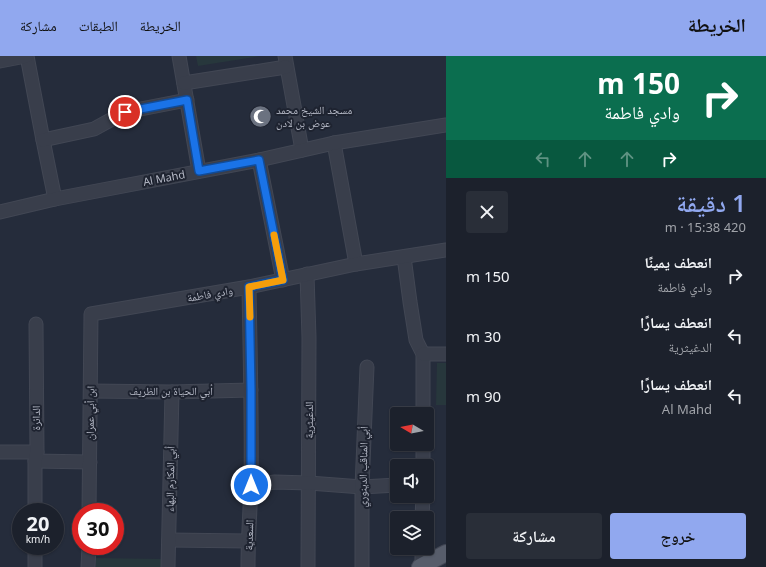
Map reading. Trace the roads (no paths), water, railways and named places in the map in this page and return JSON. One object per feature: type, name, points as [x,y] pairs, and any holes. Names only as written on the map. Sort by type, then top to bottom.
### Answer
[{"type":"main road","points":[[421,566],[446,553]]},
{"type":"street","points":[[0,61],[27,56],[55,199]]},
{"type":"street","points":[[179,56],[199,171]]},
{"type":"street","points":[[184,83],[286,61],[302,150]]},
{"type":"street","points":[[43,140],[94,129],[125,112],[187,100]]},
{"type":"street","name":"Al Mahd","points":[[0,212],[55,199],[259,160],[334,143],[446,125]]},
{"type":"street","points":[[334,143],[356,264]]},
{"type":"street","points":[[259,160],[283,280]]},
{"type":"street","name":"وادي فاطمة","points":[[91,314],[249,287],[356,264],[446,250]]},
{"type":"street","points":[[404,257],[416,340],[423,354],[423,407]]},
{"type":"street","name":"الدغيثرية","points":[[307,274],[309,338],[308,567]]},
{"type":"street","name":"السعدية","points":[[248,567],[251,485],[249,287]]},
{"type":"street","name":"ابن أبي عمران","points":[[89,503],[91,314]]},
{"type":"street","name":"الدائرة","points":[[35,503],[36,324]]},
{"type":"street","points":[[423,354],[446,354]]},
{"type":"street","name":"أبي المناقب الدينوري","points":[[362,567],[362,487],[367,367]]},
{"type":"street","name":"أبي الحياة بن الظريف","points":[[91,391],[172,392],[251,390]]},
{"type":"street","name":"أبي المكارم البهاء","points":[[168,567],[172,392]]},
{"type":"street","points":[[0,452],[90,462]]},
{"type":"street","points":[[251,485],[275,482],[362,487],[390,485]]},
{"type":"street","points":[[169,540],[248,541]]},
{"type":"street","points":[[35,555],[35,567]]},
{"type":"street","points":[[88,567],[89,555]]},
{"type":"street","points":[[421,566],[422,555]]},
{"type":"place","name":"مسجد الشيخ محمد عوض بن لادن","points":[[260,116]]}]
